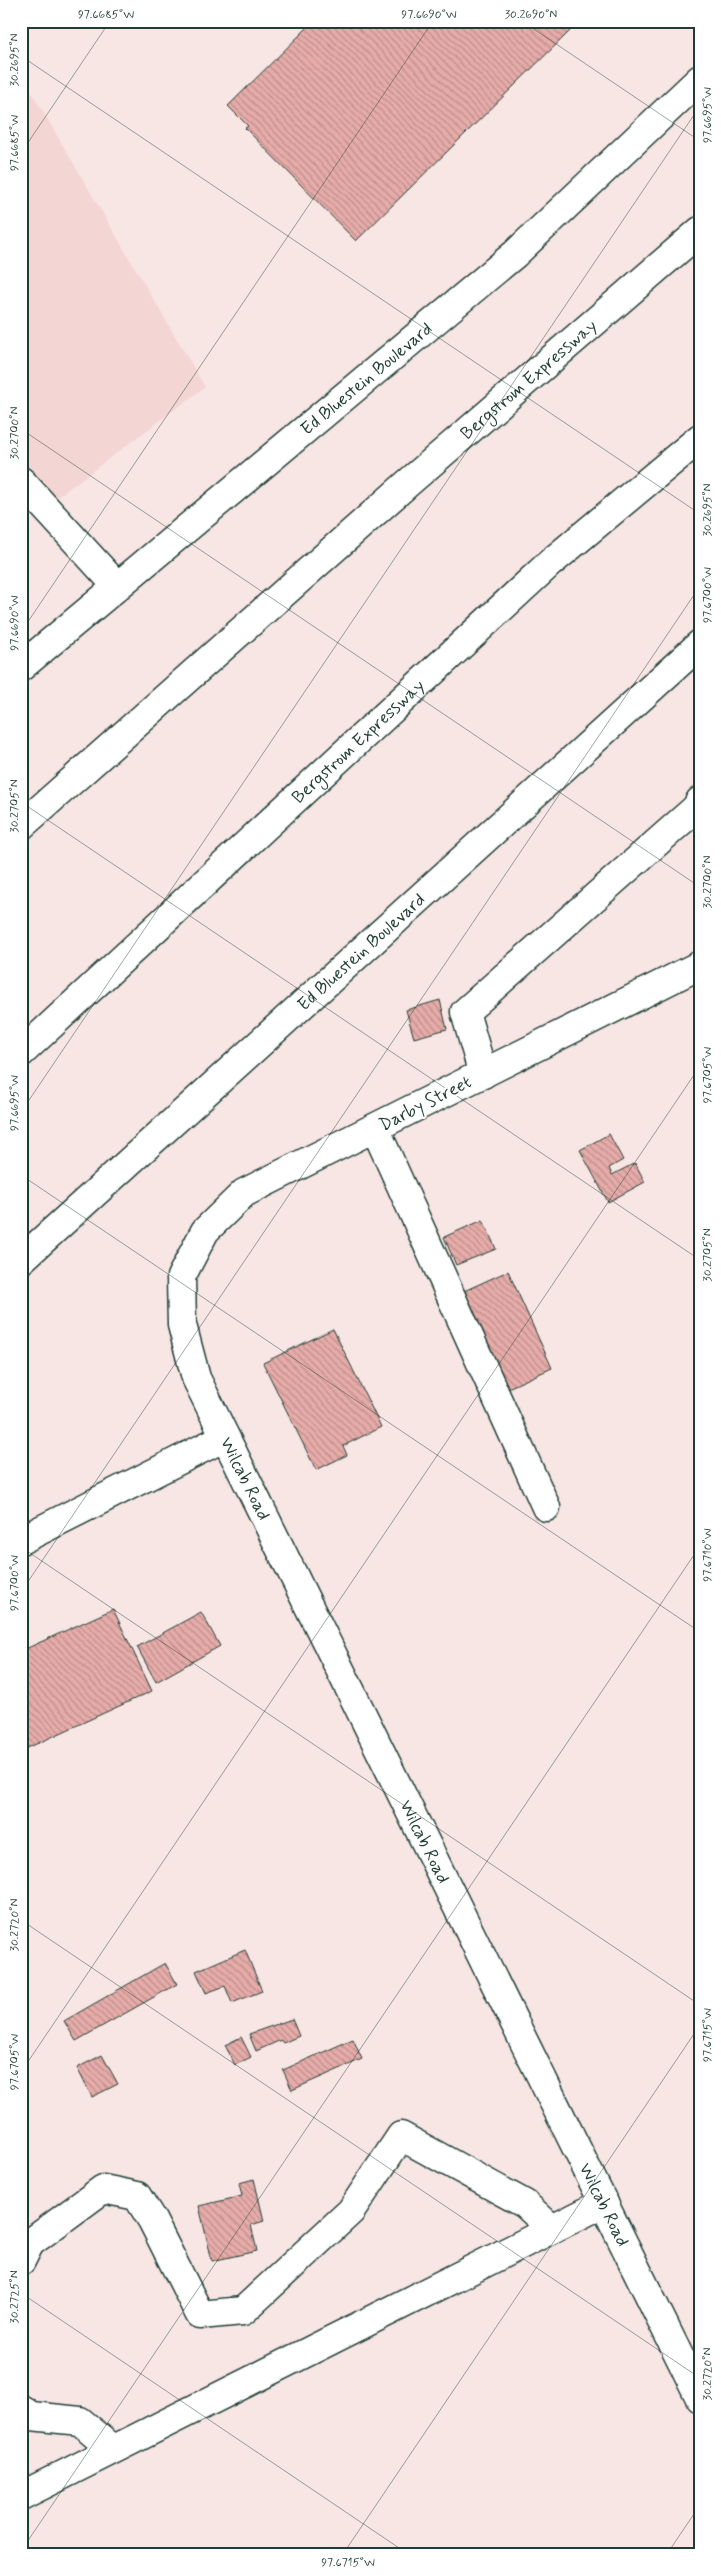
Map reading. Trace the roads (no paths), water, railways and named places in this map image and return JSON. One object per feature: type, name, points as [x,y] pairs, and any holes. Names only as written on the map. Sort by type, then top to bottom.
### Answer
[{"type":"main road","name":"Ed Bluestein Boulevard","points":[[21,667],[515,254],[700,79]]},
{"type":"main road","name":"Bergstrom Expressway","points":[[21,826],[408,483],[700,231]]},
{"type":"main road","name":"Bergstrom Expressway","points":[[21,1053],[550,563],[700,438]]},
{"type":"main road","points":[[21,481],[117,586]]},
{"type":"main road","name":"Ed Bluestein Boulevard","points":[[21,1260],[700,644]]},
{"type":"main road","points":[[483,1074],[466,1012],[696,808],[700,801]]},
{"type":"main road","name":"Darby Street","points":[[181,1277],[205,1231],[244,1193],[700,965]]},
{"type":"main road","points":[[375,1128],[546,1507]]},
{"type":"main road","name":"Wilcab Road","points":[[181,1277],[182,1325],[196,1378],[700,2398]]},
{"type":"main road","points":[[21,1540],[225,1437]]},
{"type":"main road","points":[[21,2261],[30,2243],[103,2190],[137,2196],[152,2220],[200,2315],[243,2311],[351,2211],[401,2136],[525,2204],[552,2229]]},
{"type":"main road","points":[[21,2496],[604,2204]]},
{"type":"main road","points":[[21,2409],[31,2416],[80,2421],[114,2449]]}]
